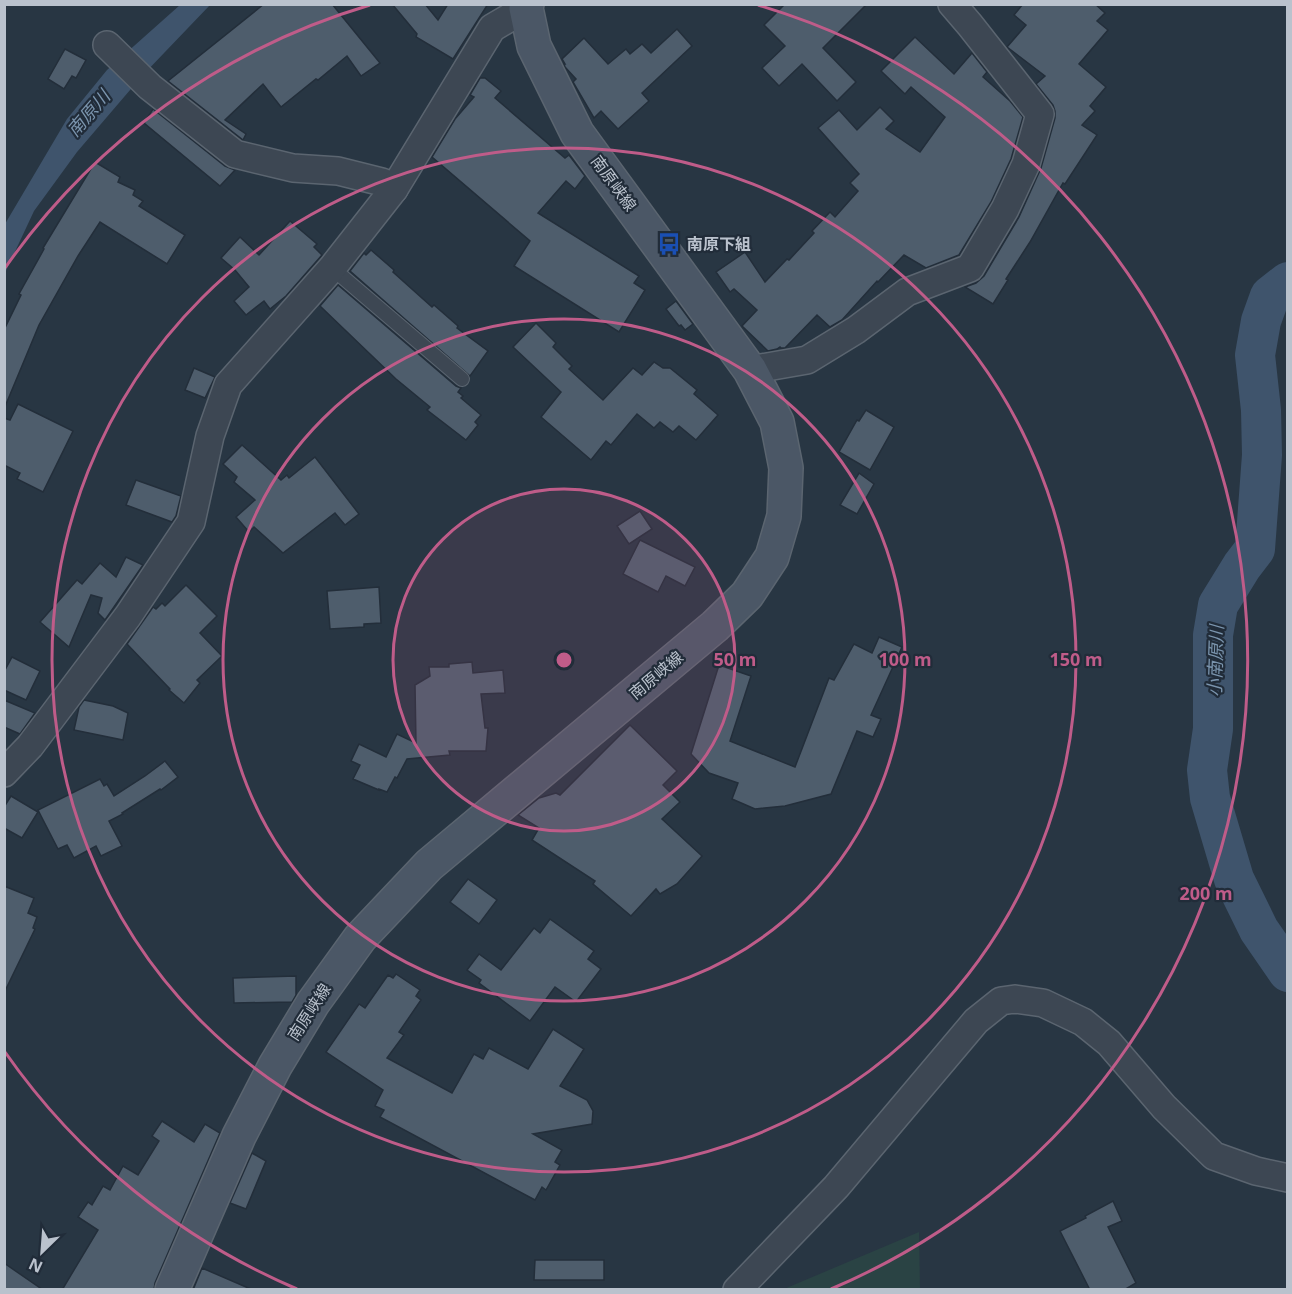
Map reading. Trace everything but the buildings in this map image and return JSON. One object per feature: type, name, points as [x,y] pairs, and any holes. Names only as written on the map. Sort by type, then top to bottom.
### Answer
[{"type":"main road","name":"南原峡線","points":[[172,1290],[239,1136],[276,1066],[313,1003],[360,938],[429,865],[715,626],[747,595],[772,557],[784,516],[786,468],[777,422],[750,370],[577,133],[534,46],[526,6]]},
{"type":"street","points":[[750,370],[807,360],[856,330],[907,292],[970,268],[1005,209],[1026,164],[1040,114],[952,4]]},
{"type":"street","points":[[4,773],[30,746],[128,616],[191,522],[210,436],[228,385],[332,267],[394,189],[492,28],[526,6]]},
{"type":"street","points":[[106,45],[150,87],[235,154],[293,168],[338,171],[382,182],[394,189]]},
{"type":"street","points":[[737,1290],[836,1187],[976,1021],[1006,1000],[1043,1003],[1083,1022],[1109,1043],[1164,1107],[1214,1156],[1256,1171],[1287,1178]]},
{"type":"lane","points":[[332,267],[462,379]]},
{"type":"green space","points":[[919,1232],[920,1289],[784,1289]]},
{"type":"water","name":"南原川","points":[[180,5],[210,5],[142,76],[77,152],[34,211],[5,273],[5,224],[67,119],[107,70]]},
{"type":"waterway","name":"小南原川","points":[[1288,282],[1270,296],[1261,321],[1255,355],[1261,410],[1262,455],[1255,549],[1218,605],[1213,635],[1213,729],[1207,770],[1210,798],[1234,879],[1259,930],[1288,972]]},
{"type":"place","name":"南原下組","points":[[669,244]]}]
